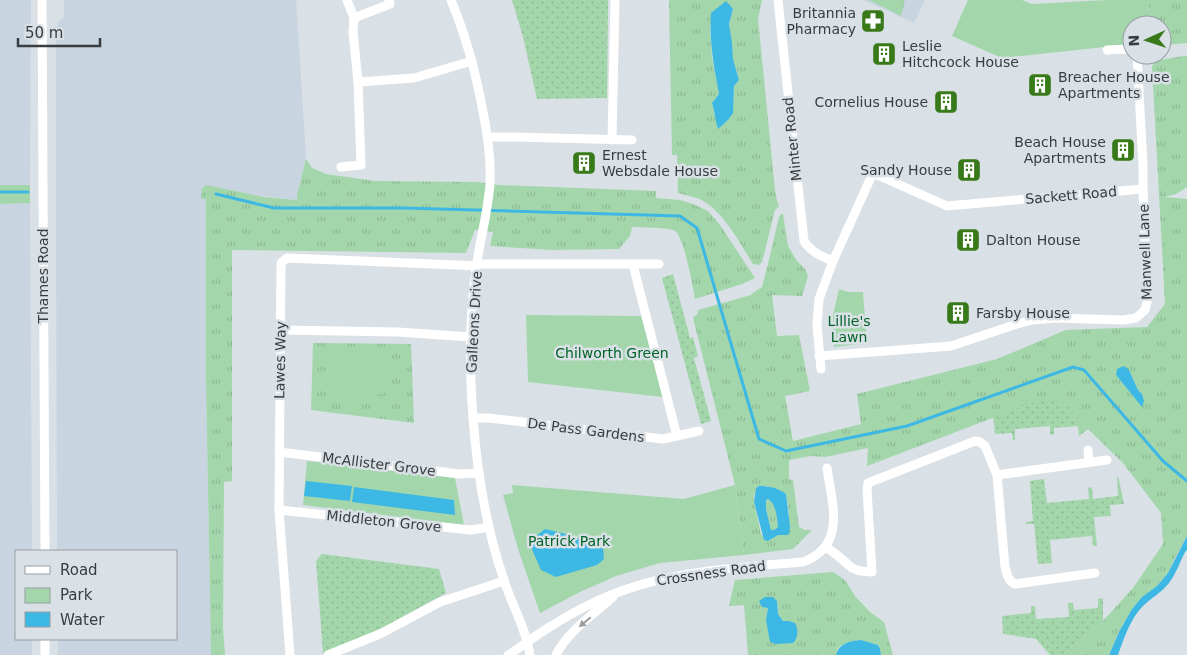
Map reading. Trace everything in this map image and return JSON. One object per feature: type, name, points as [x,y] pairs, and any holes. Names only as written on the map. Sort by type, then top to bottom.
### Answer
[{"type":"street","name":"Thames Road","points":[[42,0],[45,550]]},
{"type":"street","points":[[341,167],[362,165],[358,82],[353,32],[354,18],[347,0]]},
{"type":"street","points":[[354,18],[390,4],[388,0]]},
{"type":"street","name":"Galleons Drive","points":[[451,0],[468,45],[477,78],[488,138],[490,184],[477,265],[471,337],[470,377],[479,473],[489,527],[504,581],[528,642],[530,655]]},
{"type":"street","points":[[612,140],[615,0]]},
{"type":"street","name":"Minter Road","points":[[778,0],[804,241],[813,252],[833,262]]},
{"type":"street","points":[[1107,50],[1122,49]]},
{"type":"street","points":[[358,82],[414,78],[472,61]]},
{"type":"street","points":[[1138,65],[1143,189]]},
{"type":"street","points":[[488,138],[632,140]]},
{"type":"street","name":"Sackett Road","points":[[833,262],[873,173],[947,206],[1143,189]]},
{"type":"street","name":"Manwell Lane","points":[[819,356],[951,346],[1032,320],[1055,318],[1123,320],[1136,318],[1145,310],[1147,302],[1143,189]]},
{"type":"street","name":"Lawes Way","points":[[290,655],[279,510],[281,263],[287,258],[477,265]]},
{"type":"street","points":[[821,368],[817,325],[819,299],[833,262]]},
{"type":"street","points":[[477,265],[659,264]]},
{"type":"street","points":[[633,265],[677,436]]},
{"type":"street","points":[[281,330],[398,332],[471,337]]},
{"type":"street","name":"De Pass Gardens","points":[[473,418],[489,418],[663,439],[699,431]]},
{"type":"street","points":[[827,468],[834,526],[832,536],[826,547],[852,568],[872,572],[868,483],[975,441],[985,446],[997,475],[1005,568],[1010,580],[1015,584],[1095,574]]},
{"type":"street","points":[[1088,450],[1089,462]]},
{"type":"street","name":"McAllister Grove","points":[[279,452],[460,474],[479,473]]},
{"type":"street","points":[[997,475],[1107,460]]},
{"type":"street","name":"Middleton Grove","points":[[279,510],[471,530],[489,527]]},
{"type":"street","name":"Crossness Road","points":[[508,655],[555,623],[619,592],[675,576],[752,566],[803,562],[820,554],[826,547]]},
{"type":"street","points":[[328,655],[380,634],[440,602],[504,581]]},
{"type":"street","points":[[556,655],[560,646],[576,630],[619,592]]},
{"type":"street","points":[[45,640],[45,655]]},
{"type":"shaded area","points":[[0,0],[31,0],[30,185],[0,185]]},
{"type":"shaded area","points":[[64,0],[296,0],[306,159],[297,200],[251,195],[206,199],[206,381],[211,655],[58,655],[58,640],[178,640],[178,550],[57,550],[56,28],[59,21],[64,17]]},
{"type":"shaded area","points":[[863,0],[925,0],[914,23]]},
{"type":"shaded area","points":[[30,203],[32,550],[15,550],[15,640],[32,640],[32,655],[0,655],[0,204]]},
{"type":"green space","points":[[512,0],[608,0],[607,98],[537,99],[523,37]]},
{"type":"green space","points":[[669,0],[762,0],[758,19],[775,190],[779,206],[775,210],[762,262],[759,265],[753,264],[736,236],[714,209],[697,198],[678,193],[677,155],[672,155]],"holes":[[[733,9],[729,24],[733,59],[739,80],[734,86],[733,105],[718,128],[712,103],[719,94],[712,57],[710,26]]]},
{"type":"green space","points":[[869,0],[905,0],[901,16]]},
{"type":"green space","points":[[968,0],[1022,0],[1032,4],[1148,0],[1150,15],[1122,15],[1122,45],[1002,58],[952,36]]},
{"type":"green space","points":[[1148,0],[1187,0],[1187,43],[1172,44],[1172,15],[1150,15]]},
{"type":"green space","points":[[1187,56],[1187,187],[1176,194],[1164,197],[1187,199],[1187,536],[1168,573],[1132,609],[1109,655],[1063,655],[1103,621],[1133,588],[1163,544],[1161,513],[1123,463],[1066,405],[1037,401],[867,466],[868,448],[825,457],[811,456],[789,460],[789,479],[793,480],[799,527],[805,530],[812,530],[793,549],[744,555],[735,485],[693,318],[698,313],[698,310],[751,295],[762,287],[779,217],[783,214],[788,246],[808,276],[802,296],[772,295],[777,336],[799,335],[810,391],[785,396],[793,441],[861,424],[857,394],[997,359],[1066,330],[1147,327],[1165,304],[1153,65],[1172,65],[1172,58]],"holes":[[[1129,370],[1138,390],[1142,394],[1142,406],[1116,375]],[[759,486],[786,494],[789,513],[787,535],[778,535],[768,541],[761,534],[754,502],[754,495]]]},
{"type":"green space","points":[[306,159],[312,168],[326,174],[375,181],[477,182],[499,185],[656,191],[656,198],[680,200],[708,211],[720,225],[755,278],[695,299],[688,263],[678,235],[672,230],[654,228],[632,227],[630,236],[619,249],[552,250],[490,246],[493,232],[475,230],[466,253],[232,250],[232,481],[224,482],[223,627],[225,655],[211,655],[206,381],[206,199],[201,199],[202,189],[206,185],[264,197],[297,200]]},
{"type":"green space","points":[[0,185],[30,185],[30,203],[0,204]]},
{"type":"green space","points":[[673,274],[690,338],[693,337],[698,356],[694,358],[711,421],[701,424],[662,278]]},
{"type":"green space","name":"Lillie's Lawn","points":[[839,289],[848,292],[863,292],[867,343],[834,347],[833,315]]},
{"type":"green space","name":"Chilworth Green","points":[[526,315],[641,316],[663,397],[528,382]]},
{"type":"green space","points":[[313,343],[411,344],[414,423],[311,410]]},
{"type":"green space","points":[[392,348],[388,392],[359,400],[328,397],[329,349]]},
{"type":"green space","points":[[1055,400],[1066,405],[1088,429],[1079,436],[1078,426],[1054,428],[1054,434],[1050,435],[1050,426],[1015,429],[1015,440],[1013,440],[1012,433],[995,434],[993,417],[1037,401]]},
{"type":"green space","points":[[307,461],[455,478],[464,525],[303,505]]},
{"type":"green space","points":[[1117,476],[1124,504],[1110,505],[1111,516],[1094,517],[1097,546],[1093,546],[1092,536],[1050,540],[1052,563],[1038,564],[1034,524],[1026,524],[1026,522],[1033,521],[1030,481],[1044,479],[1047,503],[1089,499],[1088,488],[1092,487],[1093,499],[1118,496]]},
{"type":"green space","name":"Patrick Park","points":[[512,485],[684,499],[735,485],[744,555],[660,563],[616,576],[540,613],[518,549],[503,495],[513,493]]},
{"type":"green space","points":[[768,499],[773,504],[777,515],[778,527],[774,530],[771,530],[766,509],[766,500]]},
{"type":"green space","points":[[322,554],[439,569],[446,593],[387,626],[323,653],[316,561]]},
{"type":"green space","points":[[833,572],[845,580],[855,596],[870,612],[884,622],[893,655],[881,655],[878,645],[861,640],[842,645],[838,648],[836,655],[748,655],[744,605],[729,606],[735,580]],"holes":[[[777,601],[778,614],[783,621],[766,620],[768,608]]]},
{"type":"green space","points":[[1103,598],[1103,621],[1063,655],[1050,655],[1036,639],[1003,634],[1002,616],[1031,613],[1031,606],[1035,606],[1036,619],[1069,617],[1068,603],[1073,603],[1074,610],[1098,608],[1098,599]]},
{"type":"water","points":[[726,1],[733,9],[729,24],[733,59],[739,80],[734,86],[733,113],[718,129],[712,103],[719,94],[711,44],[711,13]]},
{"type":"water","points":[[1124,366],[1129,370],[1138,390],[1142,394],[1144,401],[1142,407],[1116,375],[1117,369]]},
{"type":"water","points":[[306,481],[352,486],[350,501],[304,496]]},
{"type":"water","points":[[759,486],[770,487],[786,494],[790,526],[789,534],[778,535],[768,541],[764,540],[754,502],[756,488]],"holes":[[[766,500],[771,501],[776,511],[778,523],[778,527],[774,530],[771,530],[766,509]]]},
{"type":"water","points":[[354,487],[454,500],[455,515],[352,502]]},
{"type":"water","points":[[545,529],[603,547],[604,559],[597,565],[556,577],[541,570],[530,545],[532,539]]},
{"type":"water","points":[[1187,536],[1187,550],[1169,583],[1138,612],[1118,655],[1109,655],[1132,609],[1168,573]]},
{"type":"water","points":[[765,597],[773,597],[777,601],[778,614],[783,621],[795,623],[797,634],[793,643],[776,644],[770,642],[766,620],[768,608],[762,607],[759,601]]},
{"type":"water","points":[[861,640],[878,645],[881,655],[836,655],[842,645]]},
{"type":"waterway","points":[[0,192],[28,192]]},
{"type":"waterway","points":[[216,194],[274,208],[404,208],[680,216],[697,228],[759,439],[786,451],[907,426],[1073,367],[1084,370],[1163,461],[1187,481]]},
{"type":"place","name":"Britannia Pharmacy","points":[[873,21]]},
{"type":"place","name":"Leslie Hitchcock House","points":[[884,54]]},
{"type":"place","name":"Breacher House Apartments","points":[[1040,85]]},
{"type":"place","name":"Cornelius House","points":[[946,102]]},
{"type":"place","name":"Beach House Apartments","points":[[1123,150]]},
{"type":"place","name":"Ernest Websdale House","points":[[584,163]]},
{"type":"place","name":"Sandy House","points":[[969,170]]},
{"type":"place","name":"Dalton House","points":[[968,240]]},
{"type":"place","name":"Farsby House","points":[[958,313]]}]
